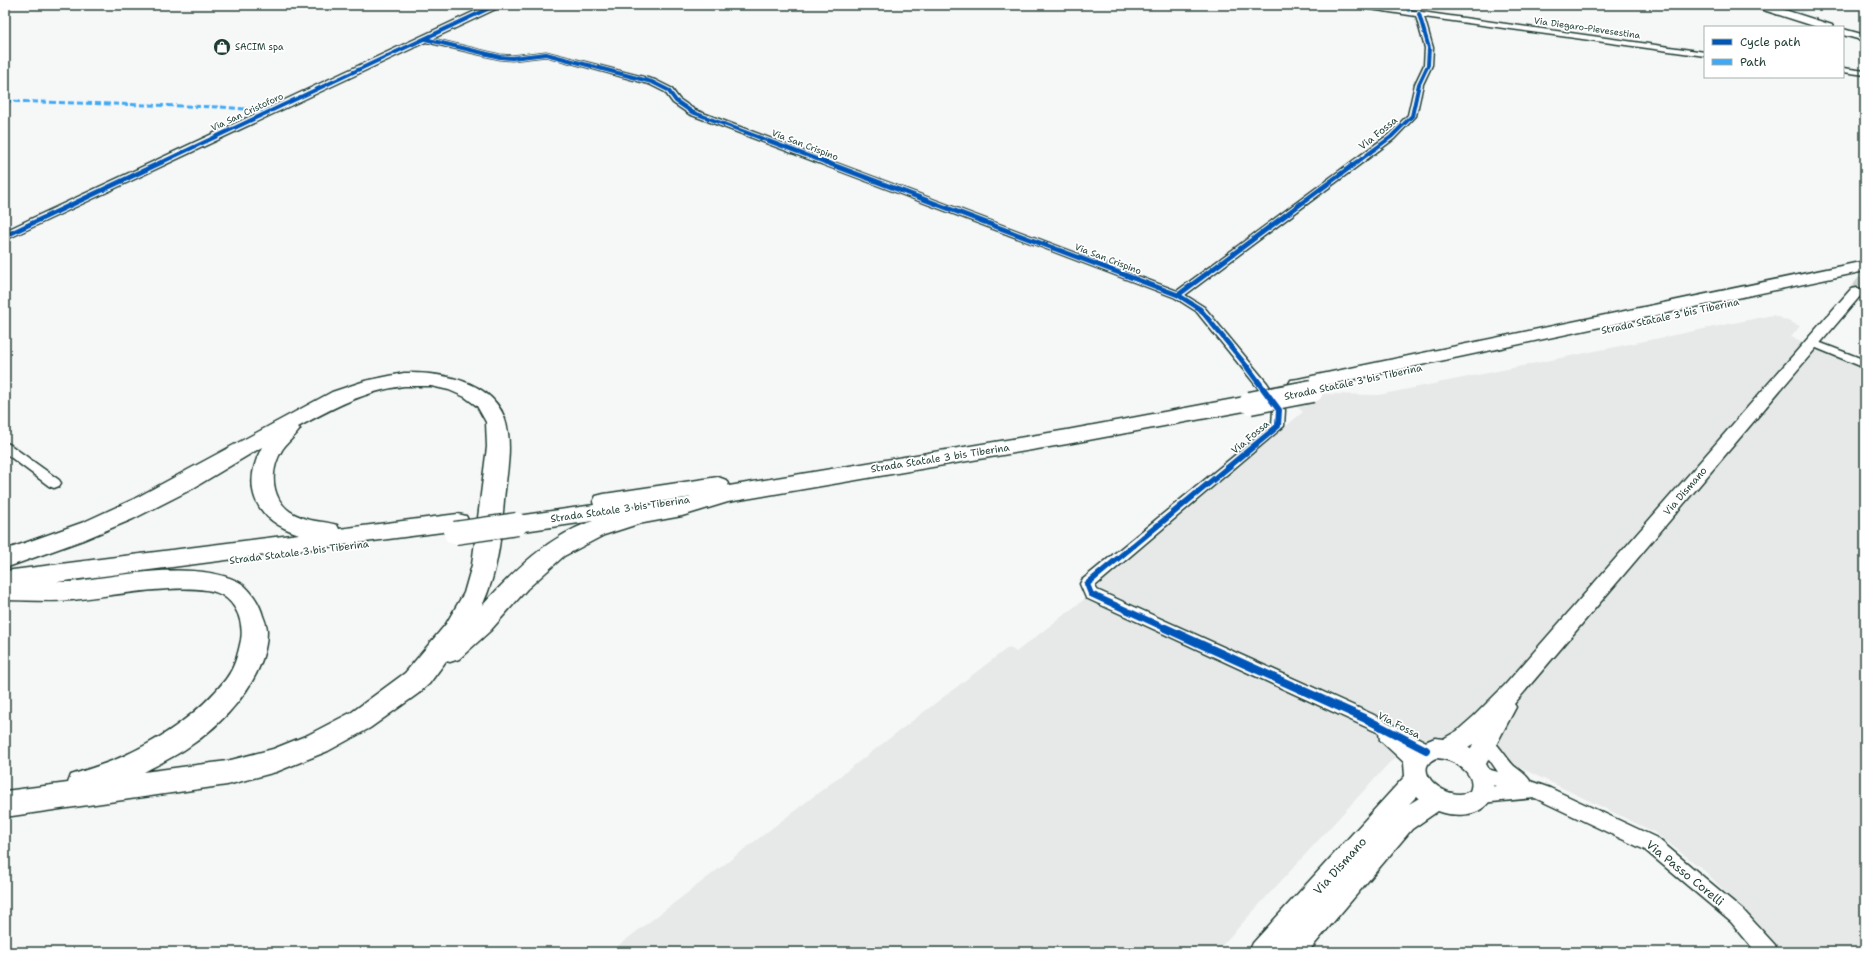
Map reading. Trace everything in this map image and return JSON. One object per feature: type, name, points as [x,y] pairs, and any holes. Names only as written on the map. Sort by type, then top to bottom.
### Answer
[{"type":"highway","name":"Strada Statale 3 bis Tiberina","points":[[1305,388],[1865,266]]},
{"type":"highway","name":"Strada Statale 3 bis Tiberina","points":[[5,587],[517,519],[1067,437],[1246,399],[1865,274]]},
{"type":"highway","points":[[5,559],[54,542],[143,505],[319,407],[353,391],[389,382],[420,380],[449,383],[471,391],[486,403],[496,418],[499,440],[484,564],[476,593],[463,618],[444,647],[410,685]]},
{"type":"highway","points":[[319,407],[286,432],[268,453],[262,476],[264,496],[277,514],[298,526],[334,532],[457,527]]},
{"type":"highway","points":[[5,804],[228,773],[276,760],[318,743],[361,720],[410,685],[452,651],[481,624],[518,583],[556,550],[596,529],[609,524],[636,516],[682,508],[719,490]]},
{"type":"highway","name":"Strada Statale 3 bis Tiberina","points":[[5,580],[457,527]]},
{"type":"highway","points":[[5,591],[70,591],[148,581],[200,580],[230,588],[248,606],[255,630],[250,659],[236,686],[213,711],[175,741],[126,768],[43,799]]},
{"type":"main road","name":"Via San Cristoforo","points":[[5,236],[496,5]]},
{"type":"main road","points":[[1758,5],[1825,26]]},
{"type":"main road","points":[[1846,32],[1865,38]]},
{"type":"main road","points":[[1846,32],[1865,42]]},
{"type":"main road","name":"Via Dismano","points":[[1262,952],[1426,760],[1459,743],[1513,691],[1856,292]]},
{"type":"main road","name":"Via Dismano","points":[[1478,778],[1486,743],[1513,691]]},
{"type":"main road","points":[[1456,752],[1478,778],[1476,801],[1458,806],[1447,804],[1428,793],[1426,760],[1456,752]]},
{"type":"main road","name":"Via Dismano","points":[[1291,952],[1404,821],[1436,799]]},
{"type":"street","name":"Via Diegaro-Pievesestina","points":[[1357,5],[1704,54]]},
{"type":"street","name":"Via Fossa","points":[[1413,13],[1429,48],[1428,65],[1419,84],[1412,116],[1392,137],[1178,295],[1200,309],[1263,386],[1279,410],[1278,426],[1087,584],[1091,594],[1366,719],[1389,738],[1426,760]]},
{"type":"street","name":"Via San Crispino","points":[[425,39],[500,57],[512,58],[546,54],[652,82],[668,90],[676,101],[692,112],[1178,295]]},
{"type":"street","points":[[1844,70],[1862,73]]},
{"type":"street","points":[[1813,343],[1865,364]]},
{"type":"street","points":[[5,447],[54,483]]},
{"type":"street","points":[[1486,743],[1496,759],[1508,771],[1538,791]]},
{"type":"street","name":"Via Passo Corelli","points":[[1478,778],[1510,792],[1538,791],[1651,844],[1737,916],[1768,952]]},
{"type":"shaded area","points":[[1772,5],[1816,5],[1802,13]]},
{"type":"shaded area","points":[[1773,315],[1800,326],[1791,337],[1865,366],[1865,952],[1783,952],[1704,870],[1654,832],[1475,747],[1450,740],[1428,740],[1409,747],[1389,763],[1216,952],[610,952],[1009,647],[1016,652],[1086,598],[1120,565],[1303,412],[1291,401],[1318,394],[1379,395]]},
{"type":"tunnel","points":[[1856,292],[1865,281]]},
{"type":"marked path","points":[[1408,12],[1410,5]]},
{"type":"marked path","points":[[5,101],[221,107],[267,111]]},
{"type":"cycle path","points":[[5,236],[496,5]]},
{"type":"cycle path","points":[[1419,14],[1429,48],[1428,65],[1419,84],[1412,116],[1391,137],[1178,295],[1200,309],[1263,386],[1279,410],[1278,426],[1087,584],[1091,594],[1366,719],[1426,750]]},
{"type":"cycle path","points":[[425,39],[500,57],[512,58],[546,54],[652,82],[668,90],[676,101],[692,112],[1178,295]]},
{"type":"place","name":"SACIM spa","points":[[222,47]]}]
